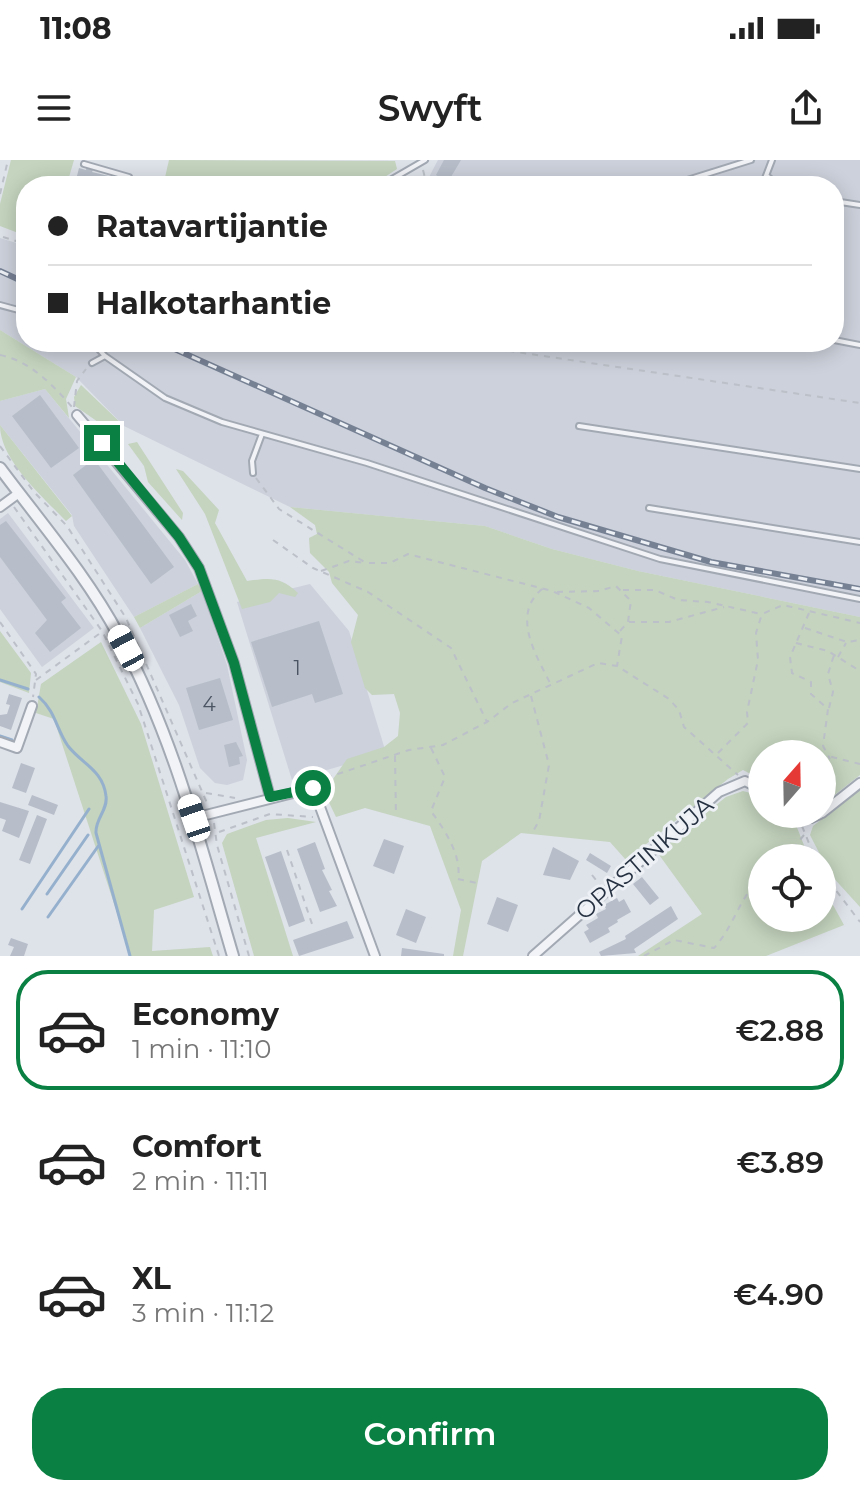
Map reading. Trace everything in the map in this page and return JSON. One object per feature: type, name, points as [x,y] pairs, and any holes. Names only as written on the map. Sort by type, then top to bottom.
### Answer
[{"type":"street","points":[[75,412],[179,537],[199,568],[234,663],[270,797]]},
{"type":"street","points":[[0,468],[73,565],[118,634],[155,710],[194,818],[233,956]]},
{"type":"street","points":[[0,507],[19,493]]},
{"type":"street","points":[[0,742],[17,748],[32,706]]},
{"type":"street","name":"OPASTINKUJA","points":[[533,956],[719,792],[745,781]]},
{"type":"street","points":[[836,802],[860,783]]},
{"type":"street","points":[[194,818],[313,788],[375,956]]},
{"type":"lane","points":[[397,176],[425,160]]},
{"type":"lane","points":[[700,176],[751,160]]},
{"type":"lane","points":[[767,176],[772,160]]},
{"type":"lane","points":[[84,164],[126,176]]},
{"type":"lane","points":[[101,352],[165,398],[222,422],[367,463],[660,559],[860,599]]},
{"type":"lane","points":[[92,363],[105,356]]},
{"type":"lane","points":[[579,426],[860,469]]},
{"type":"lane","points":[[253,473],[252,461],[262,434]]},
{"type":"lane","points":[[649,508],[860,542]]},
{"type":"path","points":[[0,194],[8,160]]},
{"type":"path","points":[[423,170],[424,176]]},
{"type":"path","points":[[3,237],[16,241]]},
{"type":"path","points":[[516,352],[860,403]]},
{"type":"path","points":[[0,355],[16,359],[51,383],[75,412]]},
{"type":"path","points":[[75,412],[77,381],[92,363]]},
{"type":"path","points":[[253,473],[271,502],[366,563]]},
{"type":"path","points":[[12,505],[102,631],[151,734],[219,956]]},
{"type":"path","points":[[273,540],[320,571],[368,592],[451,648],[487,722]]},
{"type":"path","points":[[320,571],[349,561],[390,563],[408,554],[552,591],[589,608],[619,632],[622,646],[617,666]]},
{"type":"path","points":[[552,591],[575,594],[616,586],[623,590],[631,601],[628,622],[619,632]]},
{"type":"path","points":[[542,588],[530,599],[526,613],[533,654],[551,684]]},
{"type":"path","points":[[623,590],[655,590],[678,600],[762,614],[783,605],[860,623]]},
{"type":"path","points":[[628,622],[669,622],[725,606]]},
{"type":"path","points":[[809,613],[790,657],[792,673],[811,682],[811,694],[828,709]]},
{"type":"path","points":[[717,754],[748,723],[747,712],[758,660],[756,633],[762,614]]},
{"type":"path","points":[[0,622],[35,671],[32,706]]},
{"type":"path","points":[[805,628],[847,642],[860,640]]},
{"type":"path","points":[[36,680],[102,631]]},
{"type":"path","points":[[824,740],[833,692],[828,674],[847,642]]},
{"type":"path","points":[[796,643],[836,656],[860,671]]},
{"type":"path","points":[[326,778],[395,755],[443,745],[487,722],[512,703],[588,665],[617,666],[669,699],[679,710],[684,727],[745,781]]},
{"type":"path","points":[[531,695],[549,765],[539,821],[532,833]]},
{"type":"path","points":[[431,747],[445,777],[431,811],[444,827],[457,860],[458,879],[477,883]]},
{"type":"path","points":[[395,755],[396,816]]},
{"type":"path","points":[[836,760],[860,764]]},
{"type":"path","points":[[205,793],[237,798]]},
{"type":"path","points":[[217,832],[270,814],[317,817]]},
{"type":"path","points":[[214,824],[217,845],[249,956]]},
{"type":"path","points":[[802,828],[809,844]]},
{"type":"path","points":[[796,844],[804,834]]},
{"type":"path","points":[[210,847],[217,845]]},
{"type":"path","points":[[287,850],[312,924]]},
{"type":"path","points":[[189,853],[195,852]]},
{"type":"path","points":[[592,875],[601,886]]},
{"type":"path","points":[[836,890],[860,921]]},
{"type":"path","points":[[644,956],[674,940],[714,948],[730,931],[748,893]]},
{"type":"shaded area","points":[[438,160],[860,160],[860,617],[638,571],[552,549],[485,526],[290,507],[124,426],[76,377],[36,352],[844,352],[844,176],[430,176]]},
{"type":"shaded area","points":[[0,238],[16,243],[16,340],[0,330]]},
{"type":"shaded area","points":[[45,389],[185,560],[198,584],[134,617],[74,526],[72,515],[0,425],[0,401]]},
{"type":"shaded area","points":[[8,513],[94,628],[42,667],[0,609],[0,519]]},
{"type":"shaded area","points":[[310,584],[349,631],[386,753],[292,780],[237,602]]},
{"type":"shaded area","points":[[202,591],[227,665],[247,760],[243,780],[227,785],[215,783],[200,768],[179,705],[140,628]]},
{"type":"green space","points":[[11,160],[74,160],[69,176],[16,176],[16,232],[0,226],[0,204]]},
{"type":"green space","points":[[169,160],[395,161],[397,169],[386,176],[165,176]]},
{"type":"green space","points":[[0,330],[16,340],[16,352],[36,352],[76,377],[66,399],[69,418],[45,389],[0,401]]},
{"type":"green space","points":[[81,385],[124,426],[123,434],[114,433],[75,406],[74,397]]},
{"type":"green space","points":[[0,425],[72,516],[66,521],[15,464],[2,438]]},
{"type":"green space","points":[[137,442],[183,513],[182,520],[148,482],[144,466],[128,444]]},
{"type":"green space","points":[[176,469],[183,471],[219,510],[215,523],[247,581],[280,581],[298,593],[295,597],[279,593],[270,602],[242,609],[205,514]]},
{"type":"green space","points":[[290,507],[485,526],[552,549],[638,571],[860,617],[860,775],[836,794],[836,740],[748,740],[748,773],[743,770],[728,779],[626,860],[610,842],[521,833],[482,861],[463,956],[453,956],[461,910],[430,826],[365,808],[336,817],[324,792],[347,759],[384,747],[398,736],[400,713],[394,694],[372,695],[365,688],[351,642],[358,615],[332,583],[329,572],[310,553],[309,538],[317,534],[315,525]]},
{"type":"green space","points":[[198,584],[202,591],[140,628],[134,617]]},
{"type":"green space","points":[[0,631],[31,673],[29,693],[0,682]]},
{"type":"green space","points":[[101,642],[141,724],[194,897],[154,910],[152,951],[210,947],[213,956],[131,956],[54,719],[36,713],[41,684]]},
{"type":"green space","points":[[860,790],[860,907],[836,881],[836,844],[815,844],[810,835],[812,828],[836,828],[836,808]]},
{"type":"green space","points":[[748,792],[748,828],[797,828],[803,844],[748,844],[748,932],[826,932],[766,956],[638,956],[702,914],[657,852],[726,797]]},
{"type":"green space","points":[[288,818],[316,822],[256,838],[293,956],[254,956],[222,843],[227,834],[266,820]]},
{"type":"green space","points":[[836,910],[844,925],[836,928]]},
{"type":"building","points":[[444,160],[461,160],[452,176],[436,175]]},
{"type":"building","points":[[87,166],[94,168],[92,172],[109,176],[77,176],[79,168],[86,170]]},
{"type":"building","points":[[40,395],[79,448],[51,468],[12,416]]},
{"type":"building","points":[[94,459],[174,567],[151,584],[73,475]]},
{"type":"building","points":[[6,521],[66,598],[61,602],[81,628],[50,652],[35,633],[47,620],[0,557],[0,525]]},
{"type":"building","points":[[191,604],[197,616],[188,621],[193,631],[180,637],[169,615]]},
{"type":"building","points":[[319,621],[343,694],[315,703],[312,694],[272,707],[251,642]]},
{"type":"building","points":[[220,678],[233,720],[199,730],[186,688]]},
{"type":"building","points":[[9,694],[22,698],[11,730],[0,726],[0,715],[7,714],[10,705],[6,704]]},
{"type":"building","points":[[236,742],[243,756],[239,757],[240,764],[229,767],[224,745]]},
{"type":"building","points":[[21,763],[35,768],[26,793],[12,788]]},
{"type":"building","points":[[32,795],[58,805],[54,815],[28,805]]},
{"type":"building","points":[[0,802],[29,811],[19,838],[2,831],[6,820],[0,818]]},
{"type":"building","points":[[37,815],[47,819],[30,864],[19,860]]},
{"type":"building","points":[[384,839],[404,846],[394,874],[373,866]]},
{"type":"building","points":[[315,842],[325,869],[322,870],[332,890],[329,891],[337,906],[320,912],[297,849]]},
{"type":"building","points":[[553,847],[579,861],[570,880],[543,875]]},
{"type":"building","points":[[281,851],[305,921],[289,927],[265,857]]},
{"type":"building","points":[[590,853],[611,866],[607,873],[586,860]]},
{"type":"building","points":[[642,877],[659,898],[650,905],[633,884]]},
{"type":"building","points":[[497,897],[518,905],[508,932],[487,924]]},
{"type":"building","points":[[617,898],[619,902],[624,899],[631,912],[608,928],[610,932],[590,943],[584,932],[589,929],[586,925],[598,918],[596,914],[606,909],[604,905]]},
{"type":"building","points":[[671,906],[678,919],[634,949],[636,953],[601,956],[599,952],[626,939],[625,936]]},
{"type":"building","points":[[406,909],[426,917],[416,943],[396,935]]},
{"type":"building","points":[[347,921],[354,938],[299,956],[293,940]]},
{"type":"building","points":[[11,938],[28,944],[24,956],[10,956],[14,947],[8,945]]},
{"type":"building","points":[[402,948],[444,954],[444,956],[401,956]]},
{"type":"waterway","points":[[0,680],[28,689]]},
{"type":"waterway","points":[[39,697],[49,709],[68,746],[96,774],[104,787],[106,801],[96,833],[130,956]]},
{"type":"waterway","points":[[0,736],[12,740]]},
{"type":"waterway","points":[[22,909],[89,809]]},
{"type":"waterway","points":[[47,894],[88,835]]},
{"type":"waterway","points":[[48,917],[99,845]]},
{"type":"railway","points":[[0,271],[16,278]]},
{"type":"railway","points":[[181,352],[485,488],[558,517],[711,562],[860,589]]},
{"type":"route","points":[[102,443],[179,537],[199,568],[234,663],[270,797],[313,788]]}]
